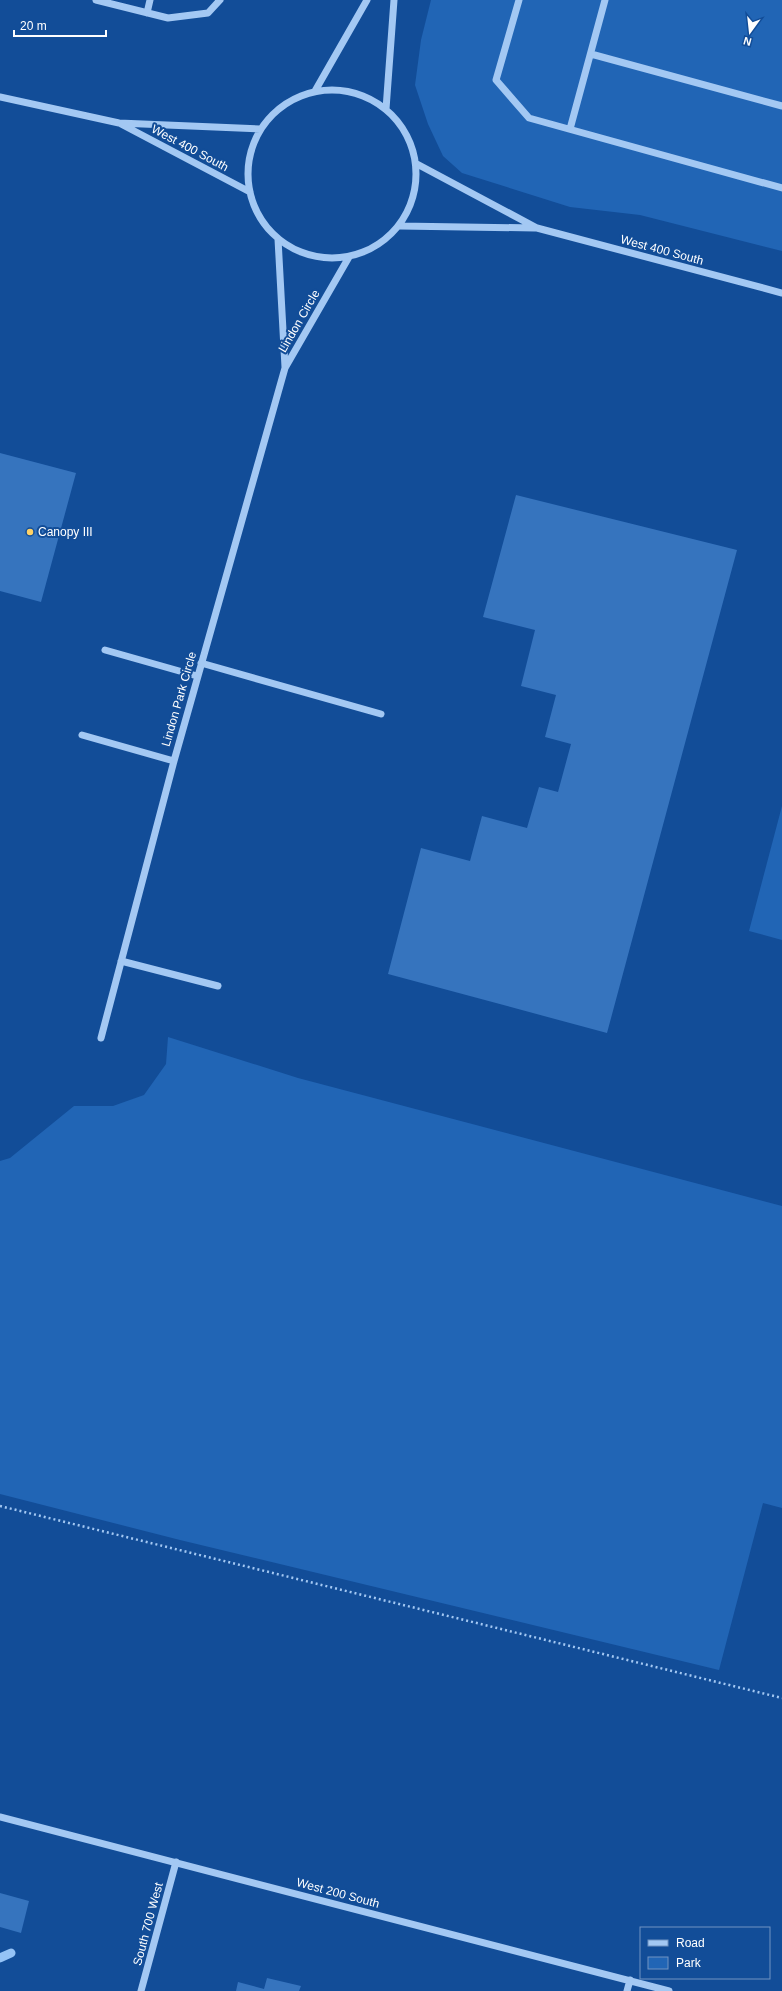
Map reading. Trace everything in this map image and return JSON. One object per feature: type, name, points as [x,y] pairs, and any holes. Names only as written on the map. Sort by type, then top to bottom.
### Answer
[{"type":"street","points":[[96,0],[168,18],[208,13],[220,0]]},
{"type":"street","points":[[147,13],[150,0]]},
{"type":"street","points":[[315,91],[367,0]]},
{"type":"street","points":[[386,109],[394,0]]},
{"type":"street","points":[[518,0],[496,80],[529,118],[782,188]]},
{"type":"street","points":[[570,129],[605,0]]},
{"type":"street","points":[[591,54],[782,106]]},
{"type":"street","points":[[331,90],[360,94],[386,109],[408,136],[417,164],[413,200],[400,226],[377,246],[349,257],[332,259],[304,254],[278,239],[261,220],[250,192],[249,156],[260,129],[288,102],[315,91],[331,90]]},
{"type":"street","name":"West 400 South","points":[[0,97],[119,123],[260,129]]},
{"type":"street","name":"West 400 South","points":[[119,123],[250,192]]},
{"type":"street","name":"West 400 South","points":[[417,164],[537,228],[782,293]]},
{"type":"street","name":"West 400 South","points":[[400,226],[537,228]]},
{"type":"street","name":"Lindon Circle","points":[[278,239],[285,368]]},
{"type":"street","name":"Lindon Circle","points":[[285,368],[349,257]]},
{"type":"street","name":"Lindon Park Circle","points":[[101,1038],[197,676],[285,368]]},
{"type":"street","points":[[105,650],[197,676]]},
{"type":"street","points":[[201,664],[381,714]]},
{"type":"street","points":[[82,735],[174,760]]},
{"type":"street","points":[[121,961],[218,986]]},
{"type":"street","name":"West 200 South","points":[[0,1817],[669,1991]]},
{"type":"street","name":"South 700 West","points":[[141,1991],[176,1862]]},
{"type":"street","points":[[627,1991],[630,1980]]},
{"type":"path","points":[[0,1506],[782,1698]]},
{"type":"green space","points":[[431,0],[782,0],[782,251],[640,215],[570,207],[462,173],[443,156],[428,124],[415,85],[421,40]]},
{"type":"green space","points":[[782,806],[782,940],[749,931]]},
{"type":"green space","points":[[168,1037],[298,1078],[782,1206],[782,1508],[763,1503],[719,1670],[180,1540],[0,1494],[0,1161],[10,1158],[74,1106],[113,1106],[144,1095],[166,1064]]},
{"type":"building","name":"Canopy III","points":[[0,453],[76,473],[41,602],[0,591]]},
{"type":"building","points":[[516,495],[737,550],[607,1033],[388,974],[421,848],[470,861],[482,816],[527,828],[539,787],[558,792],[571,744],[545,737],[556,695],[521,686],[535,630],[483,617]]},
{"type":"building","points":[[0,1893],[29,1901],[21,1933],[0,1927]]},
{"type":"building","points":[[267,1978],[301,1986],[299,1991],[236,1991],[238,1982],[264,1989]]},
{"type":"waterway","points":[[0,1958],[11,1953]]},
{"type":"place","name":"Canopy III","points":[[30,532]]}]
